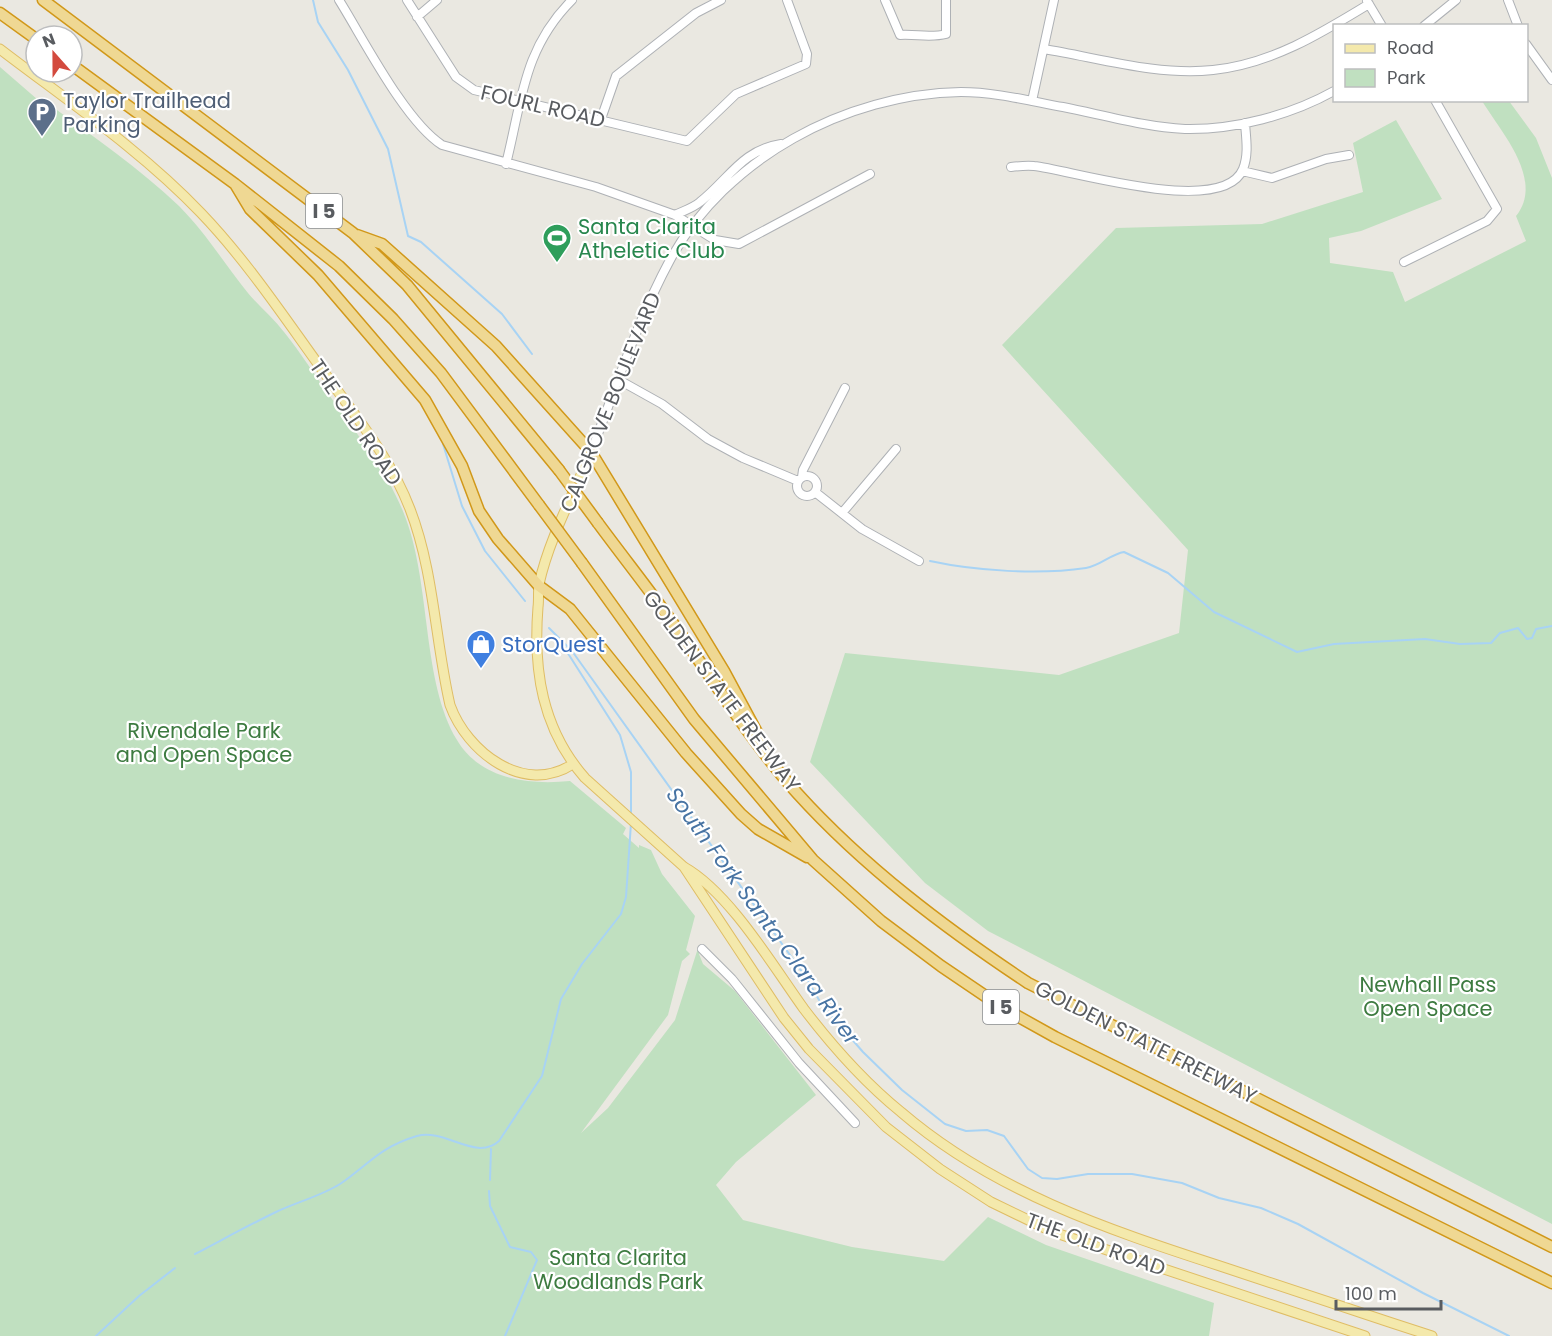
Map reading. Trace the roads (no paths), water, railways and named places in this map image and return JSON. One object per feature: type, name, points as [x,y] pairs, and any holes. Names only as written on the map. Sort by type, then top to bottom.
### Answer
[{"type":"highway","name":"GOLDEN STATE FREEWAY","points":[[43,0],[353,233],[421,301],[559,470],[777,769],[841,838],[895,886],[968,943],[1028,983],[1552,1247]]},
{"type":"highway","points":[[0,13],[24,30]]},
{"type":"highway","name":"GOLDEN STATE FREEWAY","points":[[84,74],[235,184],[339,266],[393,319],[441,373],[694,719],[813,860],[881,921],[1003,1008],[1092,1055],[1552,1283]]},
{"type":"highway","points":[[235,184],[243,200],[318,275],[425,400],[462,466],[488,525],[539,586],[570,609],[686,753],[741,814],[758,829],[813,860]]},
{"type":"highway","points":[[353,233],[382,244],[496,346],[591,452],[724,671],[777,769]]},
{"type":"main road","name":"THE OLD ROAD","points":[[0,50],[164,177],[200,212],[252,274],[386,460],[404,493],[421,542],[450,705],[455,720],[471,744],[495,762],[512,770],[534,774],[554,774],[573,764]]},
{"type":"main road","name":"CALGROVE BOULEVARD","points":[[573,764],[550,720],[539,682],[535,640],[539,586],[553,542],[591,452]]},
{"type":"main road","points":[[573,764],[615,806],[684,867]]},
{"type":"main road","name":"THE OLD ROAD","points":[[684,867],[698,875],[733,914],[827,1038],[857,1072],[925,1132],[984,1171],[1035,1198],[1102,1227],[1432,1336]]},
{"type":"main road","name":"THE OLD ROAD","points":[[684,867],[784,1018],[809,1049],[886,1127],[940,1169],[991,1202],[1053,1232],[1365,1336]]},
{"type":"street","points":[[339,0],[411,114],[429,137],[453,150],[581,182],[675,215],[715,240],[739,244],[870,174]]},
{"type":"street","name":"FOURL ROAD","points":[[406,0],[456,77],[474,90],[687,141],[736,94],[806,64],[807,54],[787,0]]},
{"type":"street","points":[[417,17],[437,0]]},
{"type":"street","points":[[506,164],[518,102],[535,50],[551,21],[572,0]]},
{"type":"street","points":[[602,119],[616,76],[686,20],[721,0]]},
{"type":"street","points":[[885,0],[900,35],[921,34],[933,38],[946,34],[946,0]]},
{"type":"street","points":[[1032,101],[1054,0]]},
{"type":"street","points":[[1426,24],[1456,0]]},
{"type":"street","points":[[1508,0],[1517,24]]},
{"type":"street","points":[[1334,24],[1367,2],[1381,24]]},
{"type":"street","points":[[1044,49],[1146,68],[1212,70],[1242,65],[1282,52],[1314,37],[1333,24]]},
{"type":"street","points":[[1528,45],[1552,80]]},
{"type":"street","name":"CALGROVE BOULEVARD","points":[[591,452],[648,305],[671,259],[693,225],[735,181],[786,143],[824,123],[894,100],[960,92],[1032,101],[1185,129],[1245,123],[1282,113],[1333,92]]},
{"type":"street","points":[[1404,262],[1486,221],[1497,209],[1436,102]]},
{"type":"street","points":[[1011,167],[1034,166],[1129,187],[1209,189],[1232,180],[1242,171],[1246,152],[1245,123]]},
{"type":"street","points":[[675,215],[700,203],[724,178],[764,147],[786,143]]},
{"type":"street","points":[[1242,171],[1272,178],[1318,161],[1349,155]]},
{"type":"street","points":[[619,380],[662,404],[708,439],[743,458],[800,479],[810,476],[816,481],[815,492]]},
{"type":"street","points":[[815,492],[808,496],[800,494],[797,487],[803,470],[845,388]]},
{"type":"street","points":[[842,513],[896,449]]},
{"type":"street","points":[[815,492],[873,535],[919,561]]},
{"type":"street","points":[[702,949],[732,979],[799,1063],[855,1123]]},
{"type":"waterway","points":[[313,0],[318,22],[348,70],[388,149],[408,236],[421,242],[502,314],[532,354]]},
{"type":"waterway","name":"South Fork Santa Clara River","points":[[443,444],[462,506],[485,551],[525,601]]},
{"type":"waterway","points":[[930,561],[987,569],[1048,571],[1091,567],[1124,552],[1168,573],[1214,612],[1297,652],[1334,644],[1425,639],[1460,644],[1491,643],[1500,633],[1518,628],[1527,639],[1532,638],[1536,629],[1552,626]]},
{"type":"waterway","name":"South Fork Santa Clara River","points":[[549,628],[572,651],[805,976],[822,1005],[863,1052],[902,1090],[945,1124],[966,1131],[987,1130],[1004,1136],[1028,1169],[1042,1178],[1057,1179],[1088,1174],[1132,1174],[1182,1183],[1219,1198],[1261,1208],[1298,1224],[1423,1293],[1509,1336]]},
{"type":"waterway","points":[[562,644],[620,735],[631,772],[631,814]]},
{"type":"waterway","points":[[195,1254],[276,1212],[333,1188],[384,1151],[404,1140],[417,1136],[438,1136],[480,1148],[499,1141],[542,1076],[561,999],[582,964],[621,914],[626,897],[631,823]]},
{"type":"waterway","points":[[490,1180],[491,1149]]},
{"type":"waterway","points":[[489,1191],[490,1206],[510,1247],[531,1252],[537,1260],[505,1336]]},
{"type":"waterway","points":[[96,1336],[139,1296],[175,1268]]},
{"type":"place","name":"Taylor Trailhead Parking","points":[[42,138]]},
{"type":"place","name":"Santa Clarita Atheletic Club","points":[[557,264]]},
{"type":"place","name":"StorQuest","points":[[481,670]]},
{"type":"park label","name":"Rivendale Park and Open Space","points":[[204,742]]},
{"type":"park label","name":"Newhall Pass Open Space","points":[[1428,996]]},
{"type":"park label","name":"Santa Clarita Woodlands Park","points":[[618,1269]]}]
